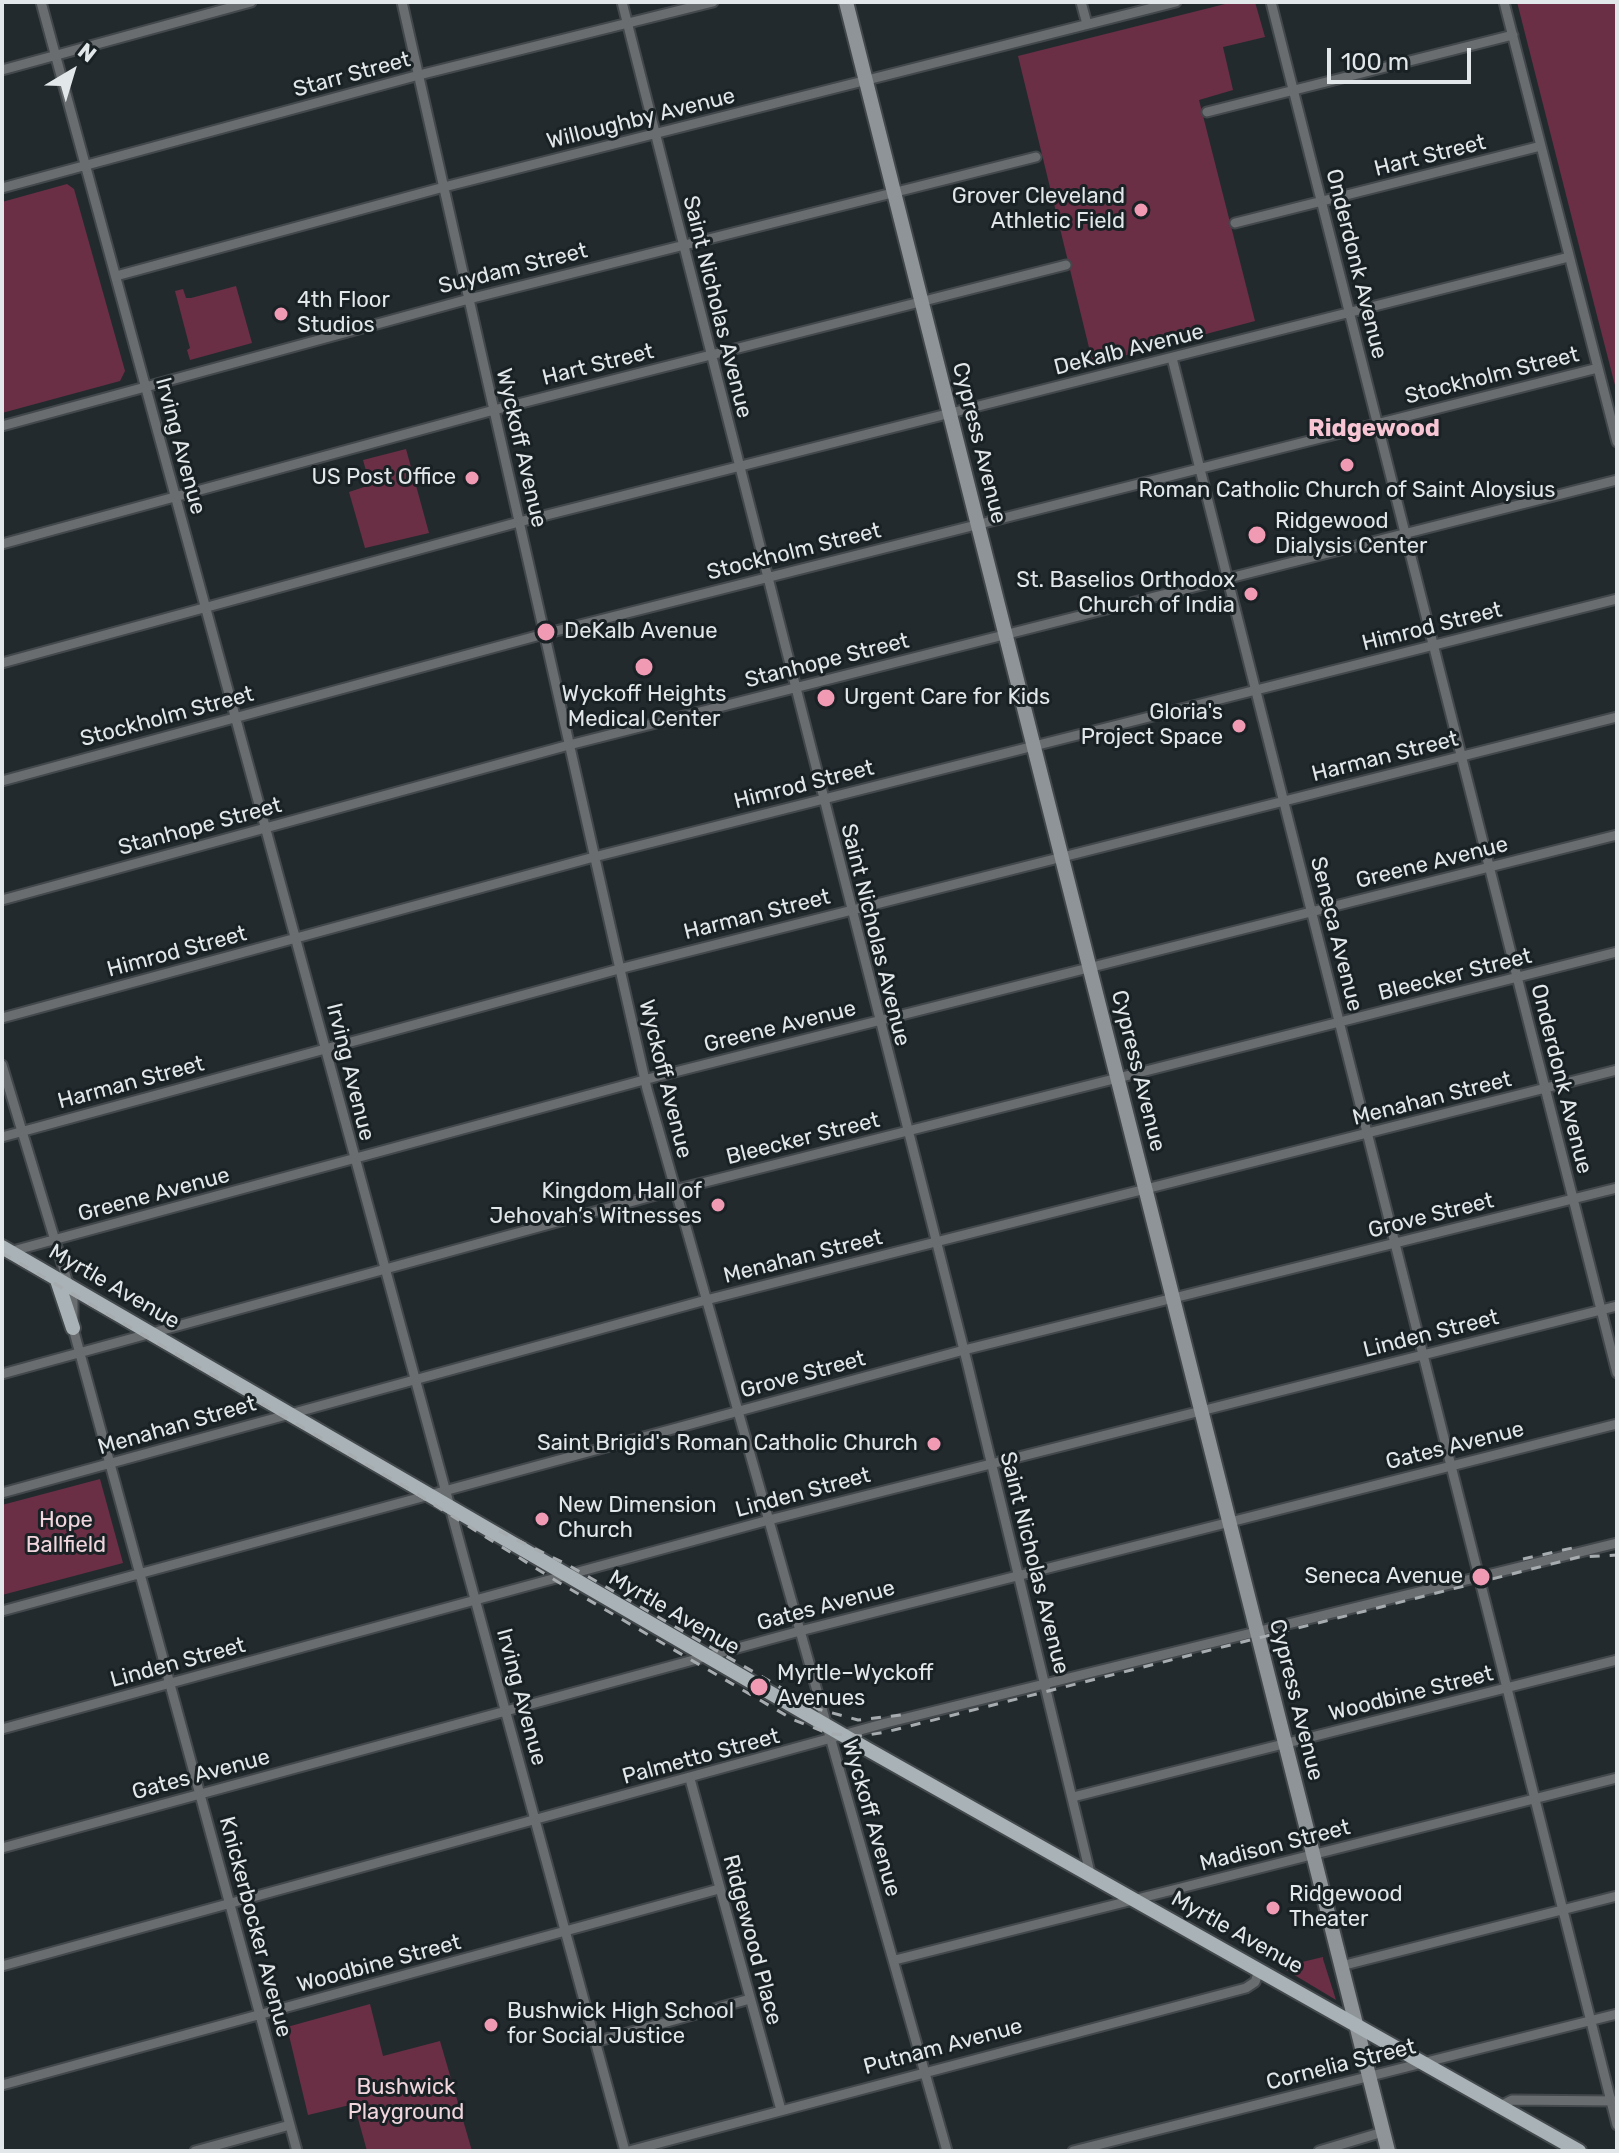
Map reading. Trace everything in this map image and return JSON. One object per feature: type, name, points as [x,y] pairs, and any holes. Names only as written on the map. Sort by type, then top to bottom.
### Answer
[{"type":"main road","name":"Cypress Avenue","points":[[846,2],[1388,2151]]},
{"type":"main road","name":"Myrtle Avenue","points":[[5,1251],[706,1657],[833,1734],[1579,2151]]},
{"type":"main road","points":[[63,1283],[73,1328]]},
{"type":"street","name":"Irving Avenue","points":[[41,2],[326,1049],[353,1159],[386,1269],[627,2151]]},
{"type":"street","points":[[2,70],[251,2]]},
{"type":"street","name":"Wyckoff Avenue","points":[[402,2],[645,1080],[800,1631],[833,1734],[947,2151]]},
{"type":"street","name":"Saint Nicholas Avenue","points":[[622,2],[906,1132],[964,1350],[1091,1877]]},
{"type":"street","name":"Starr Street","points":[[2,188],[419,75],[713,2]]},
{"type":"street","points":[[1081,2],[1087,24]]},
{"type":"street","name":"Willoughby Avenue","points":[[116,276],[444,187],[1176,2]]},
{"type":"street","name":"Onderdonk Avenue","points":[[1271,2],[1617,1373]]},
{"type":"street","points":[[1504,2],[1617,442]]},
{"type":"street","points":[[1207,112],[1513,35]]},
{"type":"street","name":"Hart Street","points":[[1235,223],[1541,146]]},
{"type":"street","name":"Suydam Street","points":[[2,426],[469,299],[1036,157]]},
{"type":"street","name":"DeKalb Avenue","points":[[2,663],[519,522],[1569,257]]},
{"type":"street","name":"Hart Street","points":[[2,544],[494,410],[1066,265]]},
{"type":"street","name":"Seneca Avenue","points":[[1172,358],[1590,2021],[1614,2101],[1617,2125]]},
{"type":"street","name":"Stockholm Street","points":[[2,781],[544,634],[1598,368]]},
{"type":"street","name":"Stanhope Street","points":[[2,900],[569,745],[1617,480]]},
{"type":"street","name":"Himrod Street","points":[[2,1018],[594,857],[1617,599]]},
{"type":"street","name":"Harman Street","points":[[2,1137],[619,969],[1617,717]]},
{"type":"street","name":"Greene Avenue","points":[[5,1251],[1089,965],[1617,835]]},
{"type":"street","name":"Bleecker Street","points":[[2,1374],[674,1190],[1617,952]]},
{"type":"street","points":[[2,1065],[54,1240],[63,1283]]},
{"type":"street","name":"Menahan Street","points":[[2,1493],[706,1300],[1617,1070]]},
{"type":"street","name":"Grove Street","points":[[2,1611],[964,1350],[1617,1188]]},
{"type":"street","name":"Linden Street","points":[[2,1729],[769,1520],[1617,1306]]},
{"type":"street","name":"Knickerbocker Avenue","points":[[73,1328],[297,2151]]},
{"type":"street","name":"Gates Avenue","points":[[2,1848],[800,1631],[1617,1424]]},
{"type":"street","name":"Palmetto Street","points":[[2,1966],[690,1779],[833,1734],[1047,1687],[1617,1543]]},
{"type":"street","name":"Palmetto Street","points":[[1599,1547],[1617,1549]]},
{"type":"street","name":"Woodbine Street","points":[[1073,1797],[1617,1660]]},
{"type":"street","name":"Madison Street","points":[[895,1960],[1617,1778]]},
{"type":"street","name":"Ridgewood Place","points":[[690,1779],[781,2110]]},
{"type":"street","name":"Woodbine Street","points":[[2,2085],[719,1889]]},
{"type":"street","points":[[1341,1966],[1617,1896]]},
{"type":"street","name":"Putnam Avenue","points":[[627,2151],[925,2070],[1246,1988],[1255,1982],[1259,1971]]},
{"type":"street","points":[[595,2042],[750,1999]]},
{"type":"street","name":"Cornelia Street","points":[[1073,2151],[1617,2014]]},
{"type":"street","points":[[1500,2106],[1512,2100],[1614,2101]]},
{"type":"street","points":[[195,2151],[290,2125]]},
{"type":"street","points":[[1319,2151],[1383,2132]]},
{"type":"green space","name":"Grover Cleveland Athletic Field","points":[[1233,2],[1255,2],[1265,37],[1223,47],[1233,90],[1199,100],[1255,321],[1093,364],[1018,56]]},
{"type":"green space","points":[[1517,2],[1617,2],[1617,393],[1576,234]]},
{"type":"green space","points":[[67,184],[74,189],[125,371],[120,381],[2,413],[2,202]]},
{"type":"green space","points":[[236,286],[252,343],[190,360],[187,350],[190,348],[175,291],[183,289],[186,298],[191,298]]},
{"type":"green space","points":[[406,449],[429,533],[365,548],[349,492],[370,485],[363,460]]},
{"type":"green space","name":"Hope Ballfield","points":[[100,1479],[123,1563],[2,1595],[2,1505]]},
{"type":"green space","points":[[1323,1959],[1336,2000],[1281,1967]]},
{"type":"green space","name":"Bushwick Playground","points":[[370,2004],[383,2056],[440,2041],[472,2151],[367,2151],[354,2104],[308,2115],[287,2027]]},
{"type":"railway","points":[[2,1253],[409,1489],[558,1582],[794,1720],[830,1734],[862,1736],[886,1732],[1579,1557],[1617,1555]]},
{"type":"railway","points":[[499,1531],[568,1565],[818,1709],[858,1720],[910,1714]]},
{"type":"railway","points":[[1523,1559],[1577,1547]]},
{"type":"place","name":"Grover Cleveland Athletic Field","points":[[1141,210]]},
{"type":"place","name":"4th Floor Studios","points":[[281,314]]},
{"type":"place","name":"Roman Catholic Church of Saint Aloysius","points":[[1347,465]]},
{"type":"place","name":"US Post Office","points":[[472,478]]},
{"type":"place","name":"Ridgewood Dialysis Center","points":[[1257,535]]},
{"type":"place","name":"St. Baselios Orthodox Church of India","points":[[1251,594]]},
{"type":"place","name":"DeKalb Avenue","points":[[546,632]]},
{"type":"place","name":"Wyckoff Heights Medical Center","points":[[644,667]]},
{"type":"place","name":"Urgent Care for Kids","points":[[826,698]]},
{"type":"place","name":"Gloria's Project Space","points":[[1239,726]]},
{"type":"place","name":"Kingdom Hall of Jehovah’s Witnesses","points":[[718,1205]]},
{"type":"place","name":"Saint Brigid's Roman Catholic Church","points":[[934,1444]]},
{"type":"place","name":"New Dimension Church","points":[[542,1519]]},
{"type":"place","name":"Seneca Avenue","points":[[1481,1577]]},
{"type":"place","name":"Myrtle–Wyckoff Avenues","points":[[759,1687]]},
{"type":"place","name":"Ridgewood Theater","points":[[1273,1908]]},
{"type":"place","name":"Bushwick High School for Social Justice","points":[[491,2025]]},
{"type":"district","name":"Ridgewood","points":[[1374,429]]}]
